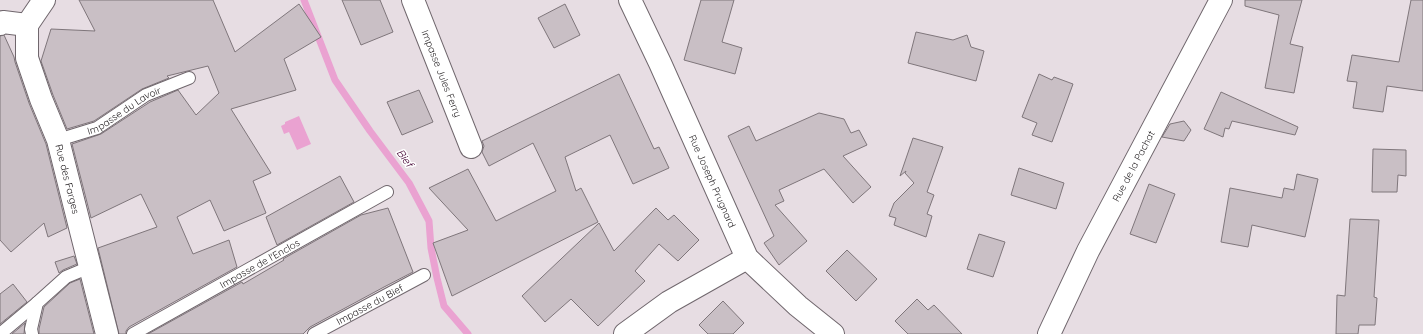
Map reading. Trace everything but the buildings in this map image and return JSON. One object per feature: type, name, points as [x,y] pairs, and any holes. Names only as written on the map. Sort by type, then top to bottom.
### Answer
[{"type":"street","points":[[1,20],[27,25],[44,0]]},
{"type":"street","name":"Impasse Jules Ferry","points":[[413,0],[471,147]]},
{"type":"street","name":"Rue Joseph Prugnard","points":[[630,0],[747,258],[798,306],[833,334]]},
{"type":"street","name":"Rue de la Pachat","points":[[1048,334],[1088,251],[1221,0]]},
{"type":"street","name":"Rue des Farges","points":[[27,25],[26,58],[58,140],[107,334]]},
{"type":"street","points":[[625,334],[669,302],[747,258]]},
{"type":"lane","name":"Impasse du Lavoir","points":[[58,140],[97,128],[146,96],[188,78]]},
{"type":"lane","name":"Impasse de l'Enclos","points":[[133,334],[387,192]]},
{"type":"lane","points":[[0,334],[66,277],[90,267]]},
{"type":"lane","name":"Impasse du Bief","points":[[314,334],[424,274]]},
{"type":"lane","points":[[32,334],[31,329],[37,303]]},
{"type":"shaded area","points":[[299,116],[311,144],[297,150],[289,132],[284,134],[281,126],[285,124],[285,122]]},
{"type":"waterway","name":"Bief","points":[[304,0],[335,80],[370,131],[409,183],[429,221],[431,248],[444,306],[468,334]]}]
